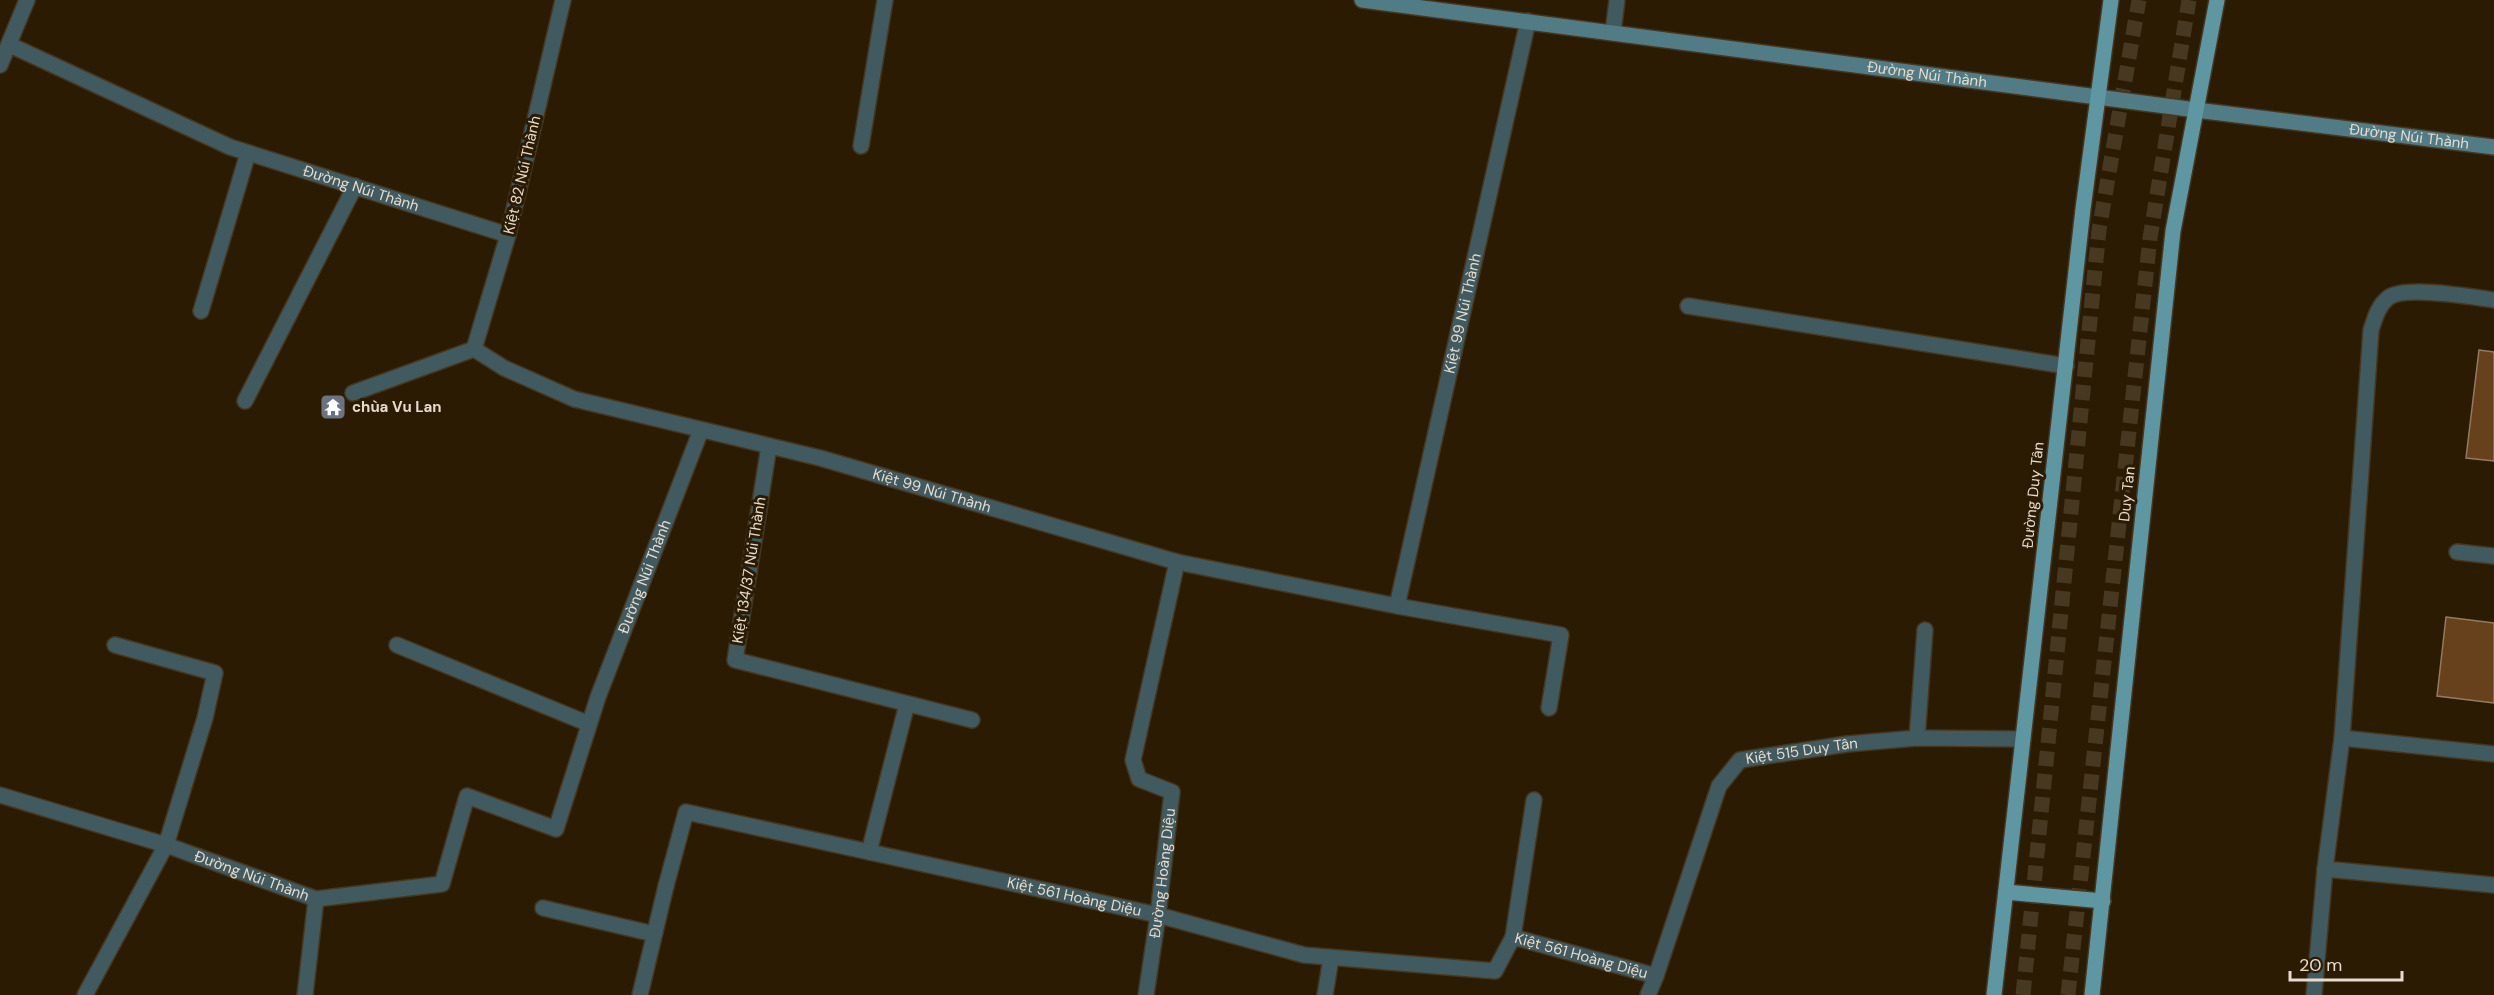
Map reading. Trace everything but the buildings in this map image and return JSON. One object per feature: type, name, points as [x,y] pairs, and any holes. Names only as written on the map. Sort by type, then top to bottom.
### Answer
[{"type":"main road","name":"Đường Núi Thành","points":[[1362,0],[1422,4],[1528,21],[2096,97],[2494,147]]},
{"type":"main road","name":"Đường Duy Tân","points":[[1994,995],[2096,97],[2111,0]]},
{"type":"main road","name":"Duy Tan","points":[[2092,995],[2173,231],[2217,0]]},
{"type":"main road","points":[[2006,892],[2103,901]]},
{"type":"street","points":[[0,65],[27,0]]},
{"type":"street","name":"Kiệt 82 Núi Thành","points":[[474,349],[508,235],[563,0]]},
{"type":"street","points":[[861,146],[885,0]]},
{"type":"street","points":[[1613,32],[1617,0]]},
{"type":"street","name":"Kiệt 99 Núi Thành","points":[[1397,606],[1528,21]]},
{"type":"street","name":"Đường Núi Thành","points":[[10,45],[230,147],[508,235]]},
{"type":"street","points":[[201,311],[248,153]]},
{"type":"street","points":[[245,401],[355,186]]},
{"type":"street","points":[[2314,995],[2325,868],[2342,738],[2371,330],[2377,310],[2389,296],[2410,291],[2494,300]]},
{"type":"street","points":[[1688,306],[2066,366]]},
{"type":"street","points":[[353,393],[474,349]]},
{"type":"street","name":"Kiệt 99 Núi Thành","points":[[474,349],[504,368],[574,399],[820,458],[1177,562],[1397,606],[1561,635],[1549,708]]},
{"type":"street","name":"Đường Núi Thành","points":[[0,795],[166,845],[316,898],[442,884],[467,796],[556,828],[589,724],[701,429]]},
{"type":"street","name":"Kiệt 134/37 Núi Thành","points":[[769,446],[735,660],[972,720]]},
{"type":"street","points":[[2457,552],[2494,556]]},
{"type":"street","name":"Đường Hoàng Diệu","points":[[1146,995],[1172,792],[1139,778],[1133,760],[1177,562]]},
{"type":"street","points":[[1917,738],[1925,630]]},
{"type":"street","points":[[85,995],[166,845],[205,718],[215,673],[115,645]]},
{"type":"street","points":[[397,645],[589,724]]},
{"type":"street","points":[[869,852],[907,704]]},
{"type":"street","name":"Kiệt 515 Duy Tân","points":[[1648,995],[1719,786],[1740,760],[1847,744],[1917,738],[2023,739]]},
{"type":"street","points":[[2342,738],[2494,754]]},
{"type":"street","points":[[1513,937],[1534,800]]},
{"type":"street","name":"Kiệt 561 Hoàng Diệu","points":[[654,934],[687,812],[1158,915],[1304,955],[1495,971],[1513,937],[1656,976]]},
{"type":"street","points":[[2325,868],[2494,885]]},
{"type":"street","points":[[305,995],[316,898]]},
{"type":"street","points":[[543,908],[654,934],[640,995]]},
{"type":"street","points":[[1325,995],[1331,958]]},
{"type":"tunnel","points":[[2023,995],[2099,230],[2139,0]]},
{"type":"tunnel","points":[[2068,995],[2150,238],[2189,0]]},
{"type":"place","name":"chùa Vu Lan","points":[[333,407]]}]
